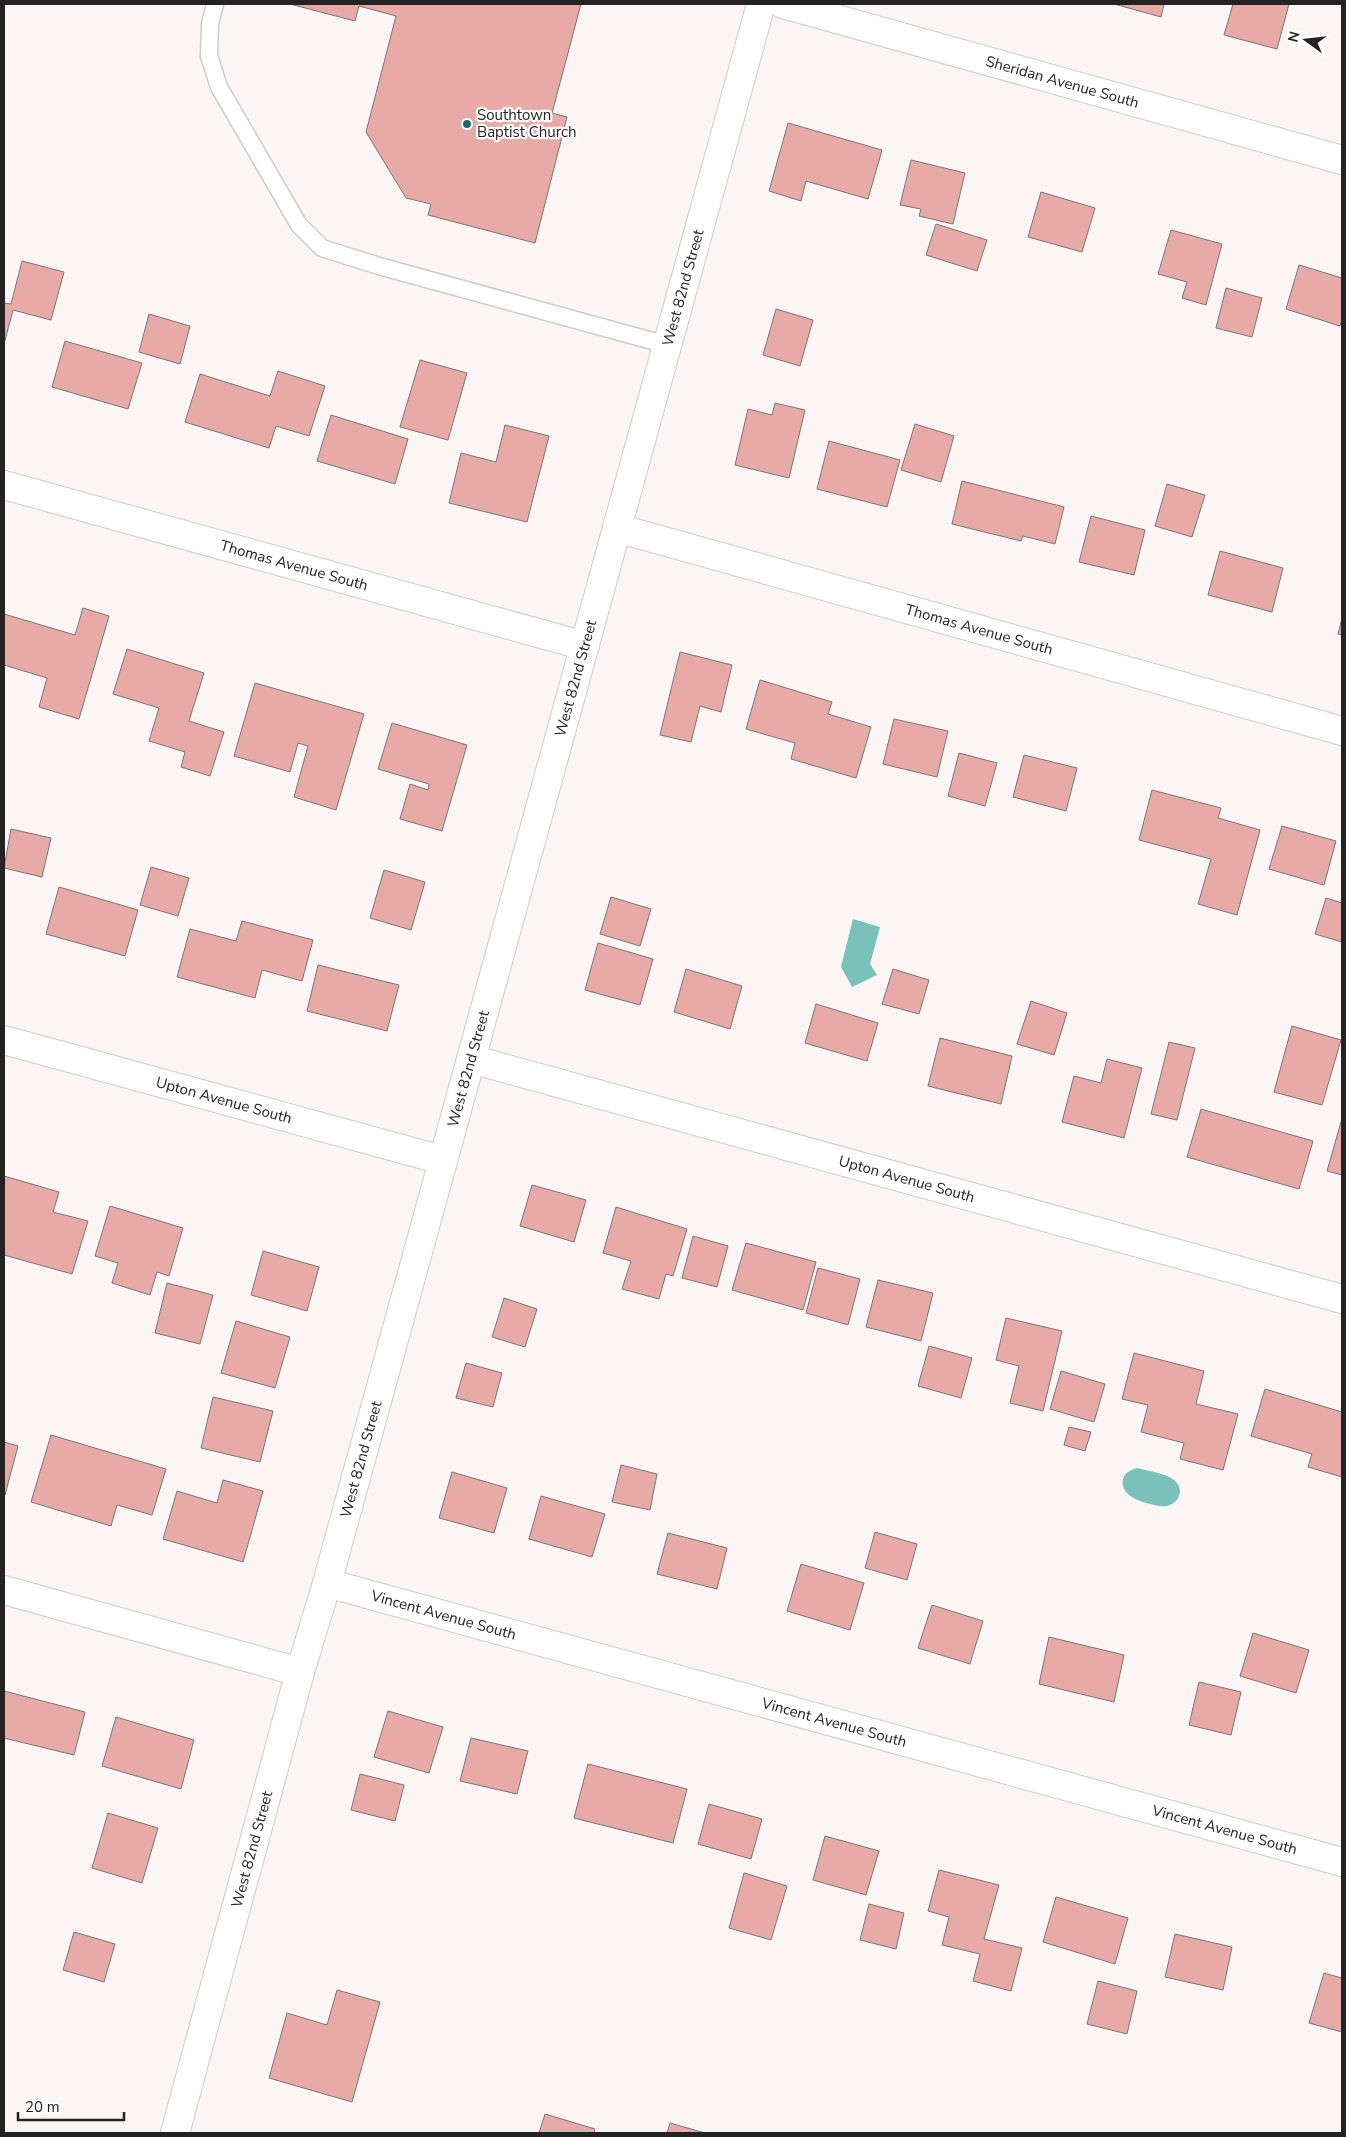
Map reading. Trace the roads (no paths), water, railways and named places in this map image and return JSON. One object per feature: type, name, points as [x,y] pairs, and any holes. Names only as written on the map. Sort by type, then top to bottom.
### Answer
[{"type":"street","name":"West 82nd Street","points":[[175,2133],[300,1672],[327,1584],[442,1160],[762,4]]},
{"type":"street","name":"Sheridan Avenue South","points":[[783,4],[1342,160]]},
{"type":"street","name":"Thomas Avenue South","points":[[4,485],[585,646]]},
{"type":"street","name":"Thomas Avenue South","points":[[617,528],[1342,731]]},
{"type":"street","name":"Upton Avenue South","points":[[4,1040],[442,1160]]},
{"type":"street","name":"Upton Avenue South","points":[[471,1059],[1342,1299]]},
{"type":"street","name":"Vincent Avenue South","points":[[327,1584],[1342,1862]]},
{"type":"street","points":[[4,1590],[300,1672]]},
{"type":"lane","points":[[215,4],[210,24],[209,56],[219,87],[299,225],[322,248],[379,266],[667,345]]},
{"type":"water","points":[[853,919],[880,927],[870,964],[877,975],[852,987],[841,967]]},
{"type":"water","points":[[1137,1468],[1161,1474],[1174,1480],[1180,1490],[1178,1499],[1170,1505],[1159,1506],[1135,1499],[1129,1495],[1125,1491],[1123,1479],[1127,1473]]},
{"type":"place","name":"Southtown Baptist Church","points":[[467,124]]}]
